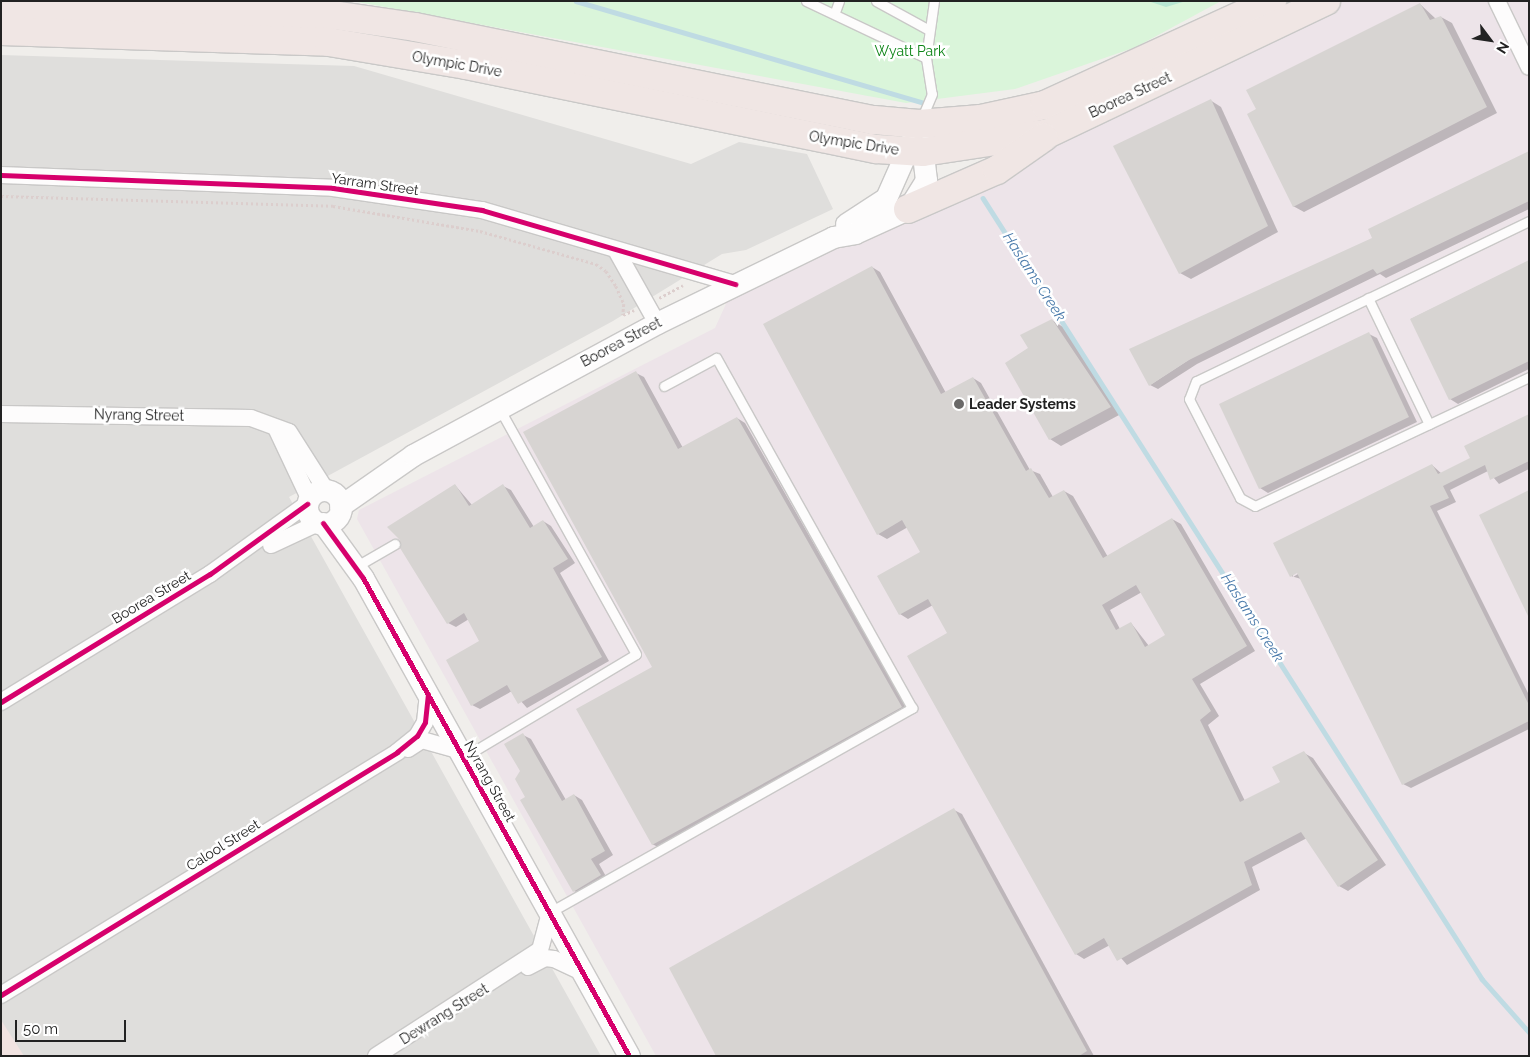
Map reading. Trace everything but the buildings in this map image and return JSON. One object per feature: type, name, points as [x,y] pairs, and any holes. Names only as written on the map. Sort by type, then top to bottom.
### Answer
[{"type":"highway","name":"Boorea Street","points":[[880,121],[919,124],[981,119],[1053,102],[1272,1]]},
{"type":"highway","name":"Boorea Street","points":[[914,152],[1049,133],[1326,1]]},
{"type":"highway","name":"Olympic Drive","points":[[1,4],[333,15],[415,27],[880,121]]},
{"type":"highway","name":"Olympic Drive","points":[[1,30],[329,42],[466,65],[914,152]]},
{"type":"highway","points":[[908,209],[997,170],[1049,133]]},
{"type":"street","points":[[1496,1],[1529,67]]},
{"type":"street","name":"Boorea Street","points":[[1,702],[210,574],[232,568],[299,529],[324,506],[499,408],[652,314],[734,284],[834,237],[886,198],[914,152],[919,124]]},
{"type":"street","points":[[908,209],[926,180],[914,152]]},
{"type":"street","name":"Yarram Street","points":[[1,175],[334,188],[482,210],[734,284]]},
{"type":"street","name":"Boorea Street","points":[[834,237],[855,233],[908,209]]},
{"type":"street","points":[[616,250],[652,314]]},
{"type":"street","name":"Nyrang Street","points":[[1,414],[251,418],[276,426],[363,570],[428,694],[629,1056]]},
{"type":"street","name":"Calool Street","points":[[397,752],[421,729],[428,694]]},
{"type":"street","name":"Calool Street","points":[[1,995],[397,752],[422,740],[463,754]]},
{"type":"street","name":"Dewrang Street","points":[[376,1056],[512,972],[540,950],[550,912]]},
{"type":"street","name":"Dewrang Street","points":[[512,972],[544,958],[584,973]]},
{"type":"lane","points":[[806,1],[835,12],[926,58]]},
{"type":"lane","points":[[835,12],[839,1]]},
{"type":"lane","points":[[876,1],[929,30]]},
{"type":"lane","points":[[919,124],[932,94],[926,58],[934,1]]},
{"type":"lane","points":[[1529,221],[1196,381],[1189,399],[1240,498],[1255,506],[1529,377]]},
{"type":"lane","points":[[1368,298],[1429,424]]},
{"type":"lane","points":[[550,912],[912,708],[716,358],[664,386]]},
{"type":"lane","points":[[463,754],[636,654],[499,408]]},
{"type":"lane","points":[[363,570],[395,544]]},
{"type":"path","points":[[652,314],[698,274]]},
{"type":"shaded area","points":[[1326,1],[1529,1],[1529,1056],[656,1056],[357,519],[359,510],[715,328],[735,284]]},
{"type":"shaded area","points":[[1,55],[354,66],[691,164],[739,142],[807,154],[833,209],[746,250],[722,254],[613,321],[289,497],[601,1056],[1,1056]]},
{"type":"shaded area","points":[[1,1020],[24,1056],[1,1056]]},
{"type":"green space","name":"Wyatt Park","points":[[352,1],[1221,1],[1136,47],[1015,89],[906,103]]},
{"type":"green space","points":[[1148,1],[1186,1],[1166,7]]},
{"type":"waterway","points":[[576,1],[925,103]]},
{"type":"waterway","name":"Haslams Creek","points":[[983,198],[1482,979],[1529,1032]]},
{"type":"cycle path","points":[[1,175],[333,188],[482,210],[735,284]]},
{"type":"cycle path","points":[[1,702],[210,574],[307,504]]},
{"type":"cycle path","points":[[323,523],[363,578],[629,1056]]},
{"type":"cycle path","points":[[1,995],[397,752],[417,736],[425,722],[428,694]]},
{"type":"place","name":"Leader Systems","points":[[959,404]]}]
